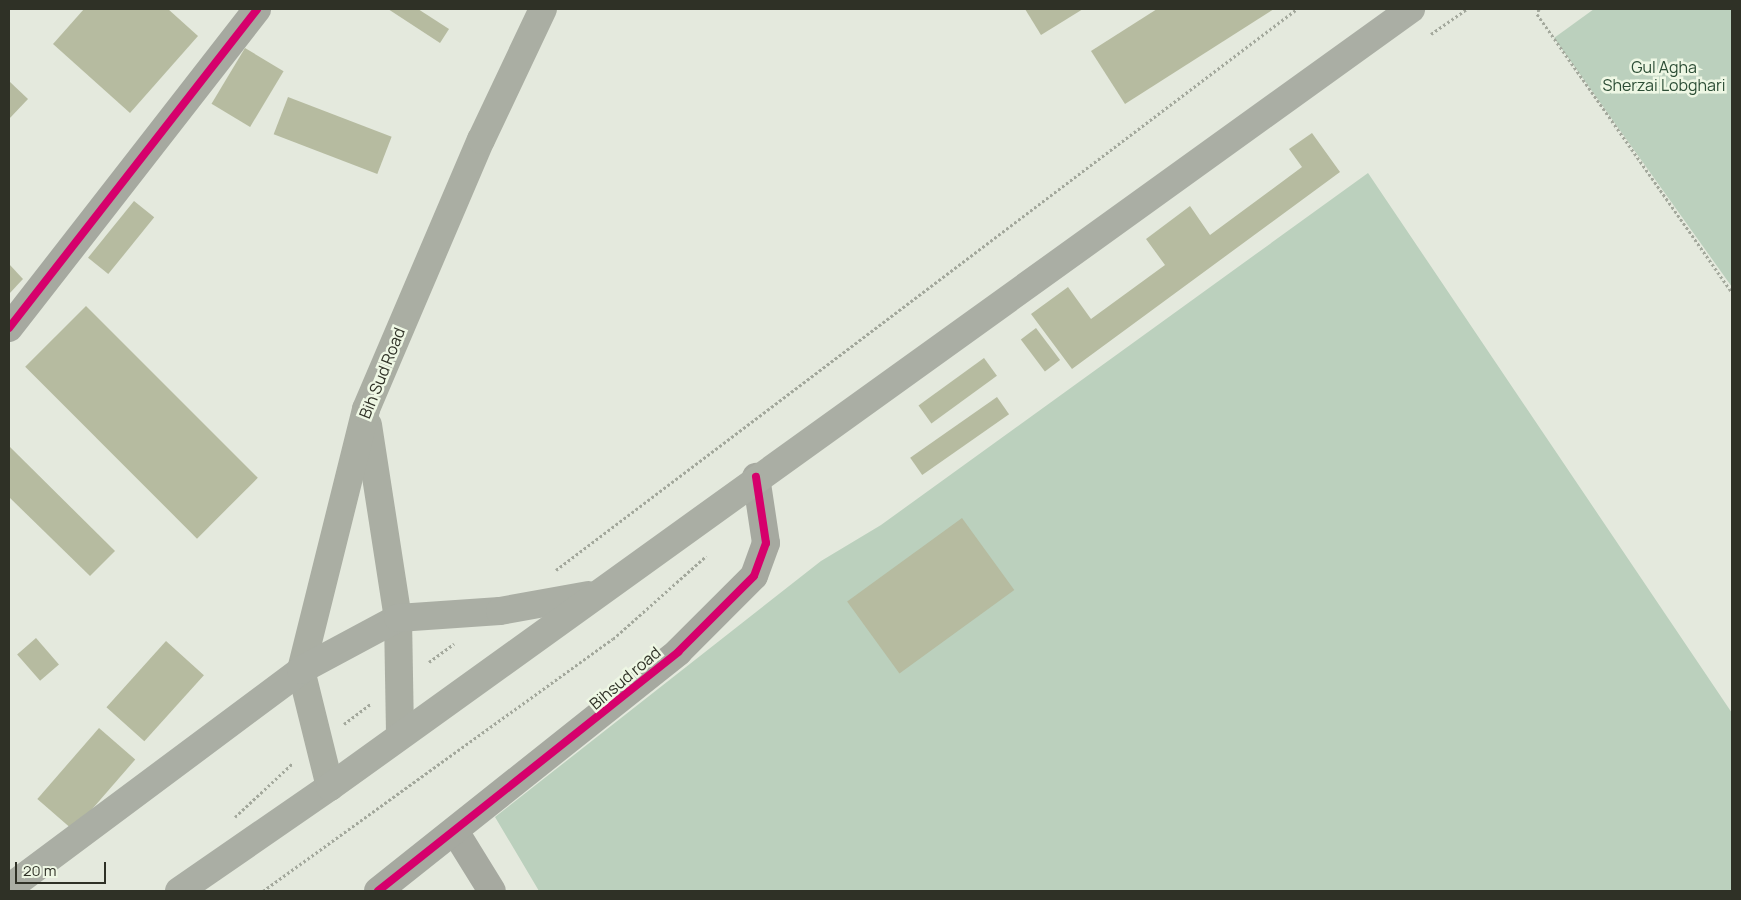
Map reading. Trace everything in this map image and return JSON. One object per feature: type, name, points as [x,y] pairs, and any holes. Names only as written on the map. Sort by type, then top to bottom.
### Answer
[{"type":"main road","name":"Bih Sud Road","points":[[330,787],[316,744],[301,670],[366,409],[481,140],[543,9]]},
{"type":"main road","points":[[178,891],[330,787],[756,477],[1410,9]]},
{"type":"main road","points":[[366,409],[398,618],[400,735]]},
{"type":"main road","points":[[9,888],[301,670],[398,618],[500,611],[598,593]]},
{"type":"street","points":[[9,328],[257,9]]},
{"type":"street","name":"Bihsud road","points":[[378,891],[456,833],[678,652],[754,576],[766,543],[756,477]]},
{"type":"street","points":[[456,833],[492,891]]},
{"type":"path","points":[[552,572],[1297,9]]},
{"type":"path","points":[[1539,9],[1537,14],[1732,292]]},
{"type":"path","points":[[242,849],[234,814],[316,744],[462,639]]},
{"type":"green space","name":"Gul Agha Sherzai Lobghari","points":[[1594,9],[1732,9],[1732,287],[1554,38]]},
{"type":"green space","points":[[1368,173],[1732,713],[1732,891],[539,891],[495,817],[821,561],[881,525]]},
{"type":"building","points":[[84,9],[168,9],[198,36],[130,113],[53,44]]},
{"type":"building","points":[[388,9],[418,9],[449,29],[440,43]]},
{"type":"building","points":[[1025,9],[1083,9],[1041,35]]},
{"type":"building","points":[[1157,9],[1274,9],[1125,104],[1091,51]]},
{"type":"building","points":[[245,48],[284,71],[250,127],[212,104]]},
{"type":"building","points":[[9,81],[28,99],[9,119]]},
{"type":"building","points":[[288,97],[392,137],[377,174],[274,134]]},
{"type":"building","points":[[1312,133],[1340,172],[1072,369],[1031,314],[1068,287],[1091,319],[1165,265],[1146,239],[1190,206],[1210,235],[1302,167],[1289,149]]},
{"type":"building","points":[[134,201],[154,217],[108,274],[88,258]]},
{"type":"building","points":[[9,264],[23,279],[9,294]]},
{"type":"building","points":[[86,306],[258,478],[197,539],[25,367]]},
{"type":"building","points":[[1036,328],[1060,360],[1045,371],[1021,339]]},
{"type":"building","points":[[984,358],[997,376],[931,423],[918,406]]},
{"type":"building","points":[[997,397],[1009,414],[922,475],[910,458]]},
{"type":"building","points":[[9,446],[115,551],[90,576],[9,497]]},
{"type":"building","points":[[962,518],[1014,590],[899,673],[847,601]]},
{"type":"building","points":[[36,638],[59,664],[40,681],[17,654]]},
{"type":"building","points":[[166,641],[204,675],[144,741],[106,707]]},
{"type":"building","points":[[99,728],[135,759],[74,830],[37,799]]},
{"type":"cycle path","points":[[9,328],[257,9]]},
{"type":"cycle path","points":[[378,891],[678,652],[754,576],[766,543],[756,477]]}]
